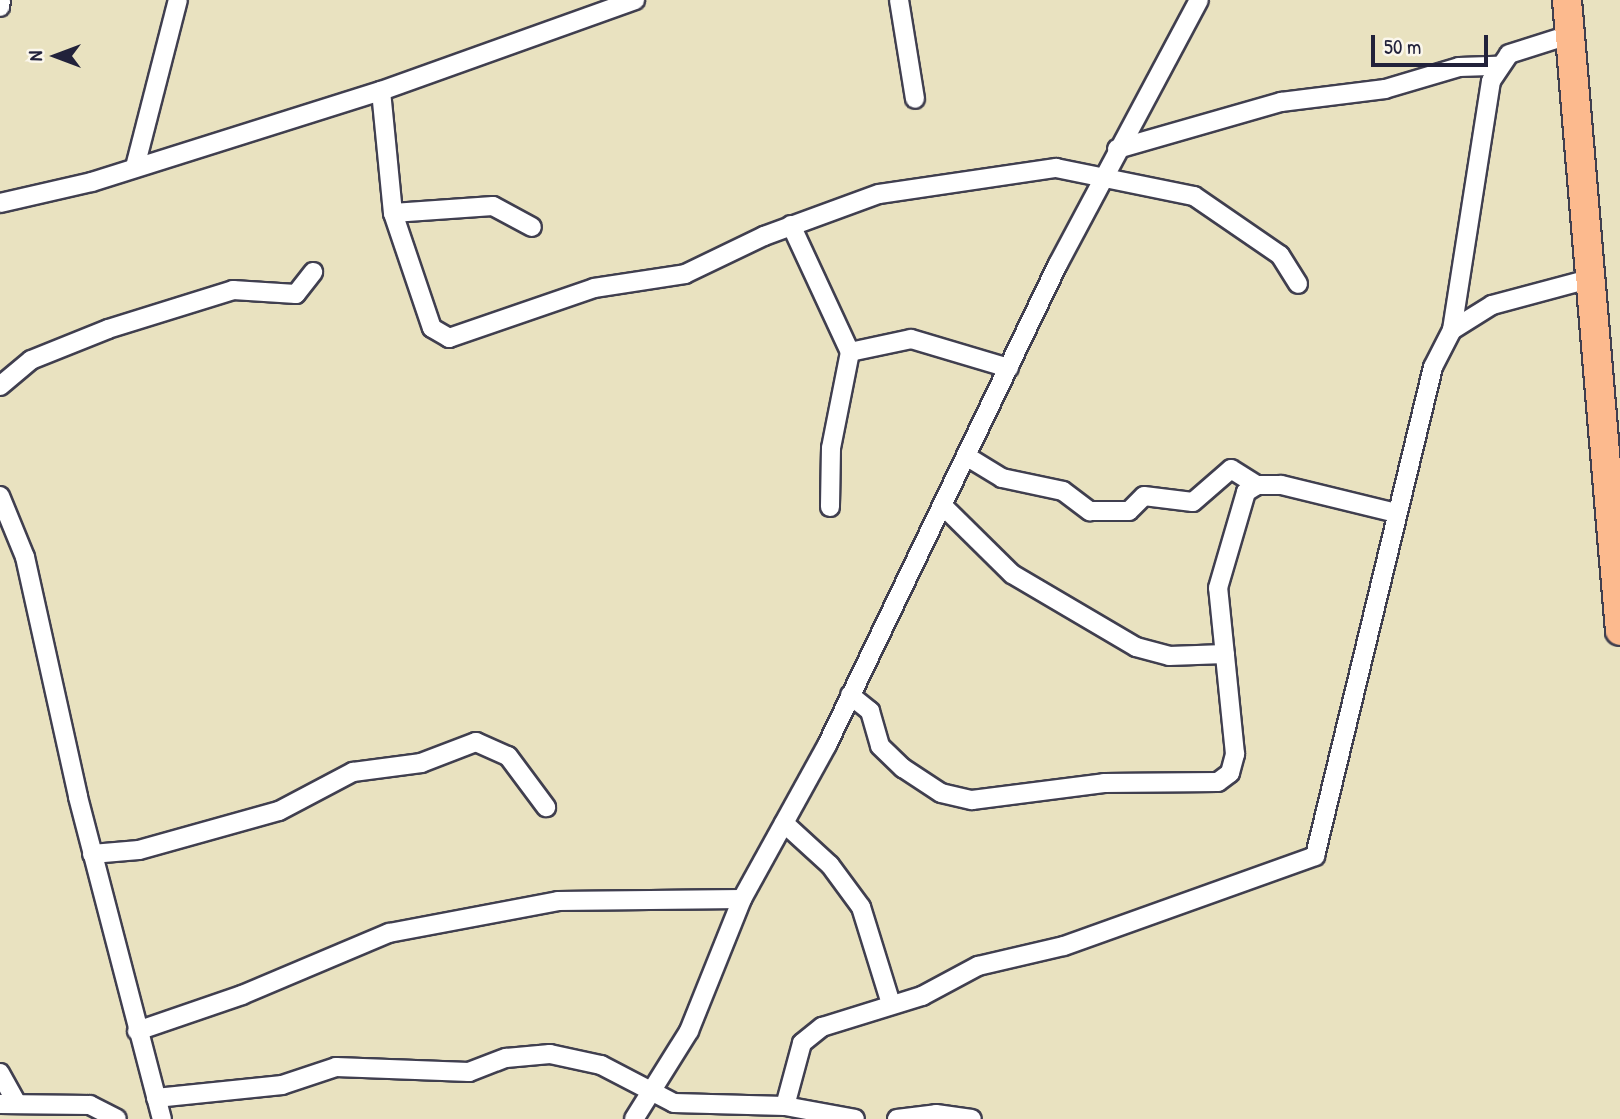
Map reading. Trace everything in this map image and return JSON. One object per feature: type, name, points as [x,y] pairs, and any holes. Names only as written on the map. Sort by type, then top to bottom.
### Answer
[{"type":"main road","points":[[1567,0],[1588,279],[1620,631]]},
{"type":"street","points":[[0,7],[1,0]]},
{"type":"street","points":[[135,167],[178,0]]},
{"type":"street","points":[[0,203],[135,167],[381,91],[635,0]]},
{"type":"street","points":[[899,0],[915,99]]},
{"type":"street","points":[[634,1119],[649,1088],[689,1031],[742,899],[850,695],[1117,149],[1199,0]]},
{"type":"street","points":[[1117,149],[1281,102],[1385,89],[1459,67],[1497,66],[1520,47],[1569,36]]},
{"type":"street","points":[[785,1106],[809,1035],[891,1004],[922,996],[978,965],[1064,946],[1315,856],[1418,410],[1452,330],[1467,208],[1497,66]]},
{"type":"street","points":[[381,91],[393,213],[432,328],[449,338],[594,288],[685,274],[790,225],[914,185],[1056,168],[1104,176],[1134,187],[1183,192],[1212,205],[1280,255],[1298,284]]},
{"type":"street","points":[[393,213],[494,206],[532,226]]},
{"type":"street","points":[[790,225],[850,352],[831,448],[830,507]]},
{"type":"street","points":[[0,386],[59,347],[208,295],[253,288],[296,294],[313,272]]},
{"type":"street","points":[[1452,330],[1492,305],[1588,279]]},
{"type":"street","points":[[850,352],[911,339],[1009,368]]},
{"type":"street","points":[[966,456],[1002,478],[1058,489],[1077,505],[1098,512],[1129,512],[1144,496],[1192,502],[1231,469],[1257,485],[1396,513]]},
{"type":"street","points":[[850,695],[870,711],[880,746],[941,793],[998,800],[1093,784],[1199,785],[1230,773],[1235,754],[1224,654],[1220,573],[1238,507],[1257,485]]},
{"type":"street","points":[[0,496],[25,557],[92,854],[162,1119]]},
{"type":"street","points":[[943,506],[1012,574],[1136,647],[1169,656],[1224,654]]},
{"type":"street","points":[[92,854],[139,850],[268,815],[354,772],[438,759],[476,742],[508,756],[546,807]]},
{"type":"street","points":[[784,822],[830,864],[861,907],[891,1004]]},
{"type":"street","points":[[137,1031],[242,995],[389,933],[558,901],[742,899]]},
{"type":"street","points":[[156,1098],[282,1085],[336,1067],[469,1072],[506,1058],[550,1054],[601,1065],[685,1105],[785,1106],[855,1119]]},
{"type":"street","points":[[0,1073],[8,1104],[90,1105],[117,1119]]},
{"type":"street","points":[[897,1119],[972,1119]]}]
